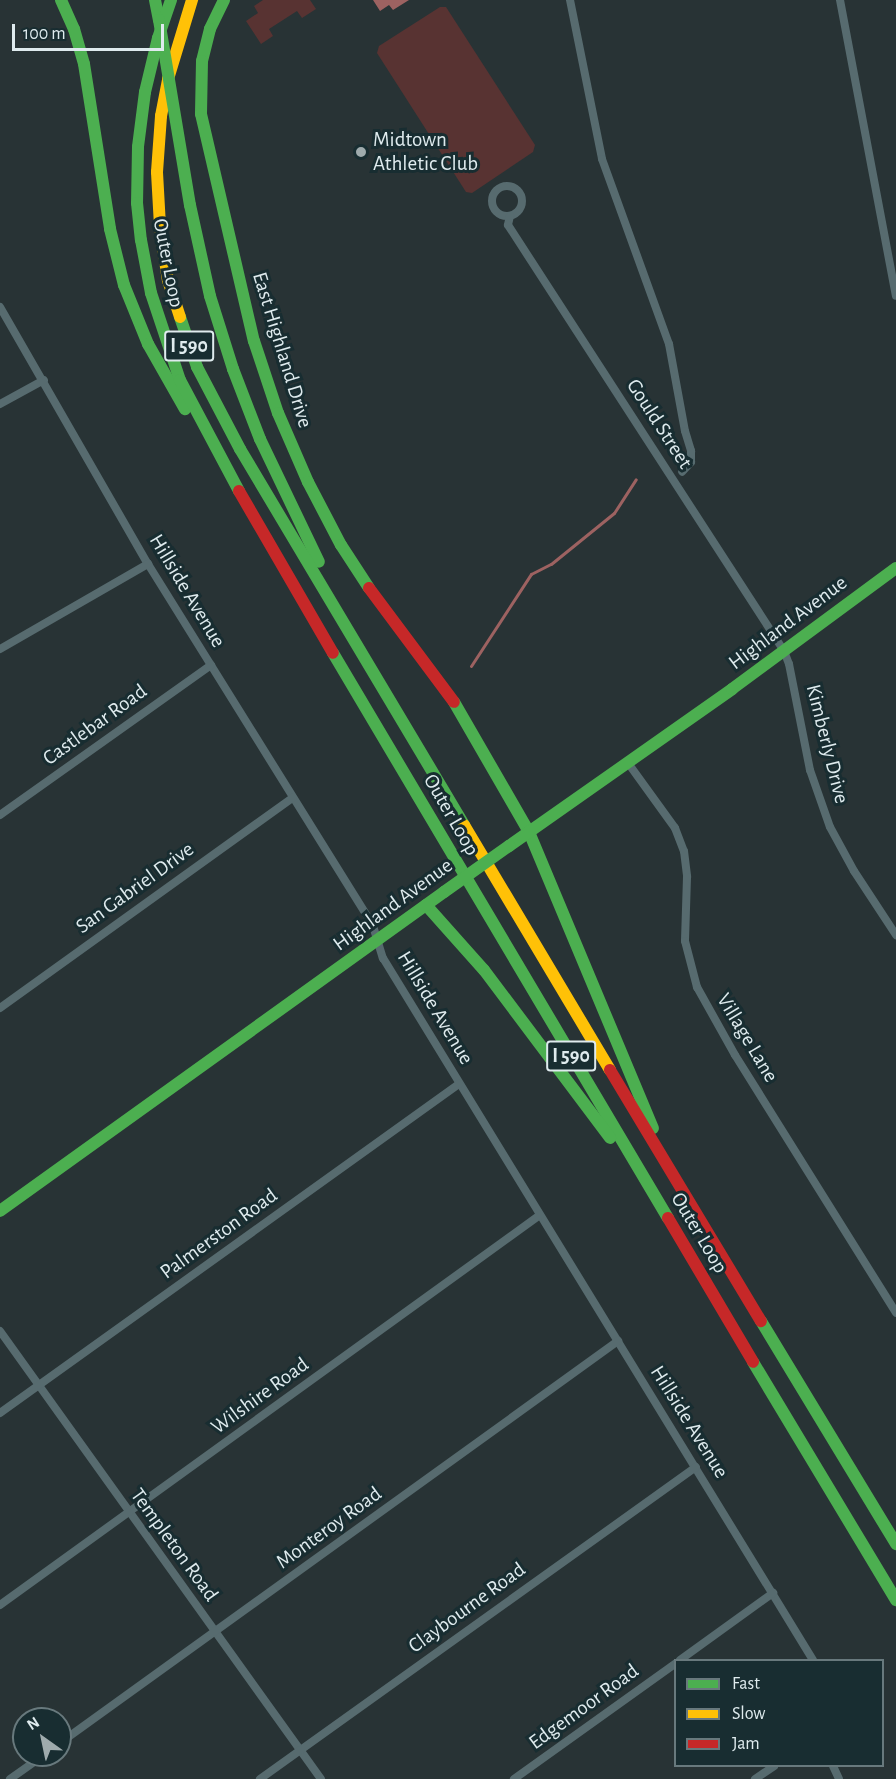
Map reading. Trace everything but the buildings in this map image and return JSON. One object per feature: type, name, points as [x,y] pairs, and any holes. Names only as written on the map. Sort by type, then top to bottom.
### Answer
[{"type":"main road","points":[[61,0],[72,23],[84,63],[112,236],[130,303],[168,381],[249,511]]},
{"type":"main road","points":[[156,0],[190,205],[210,296],[248,410],[278,480],[364,654]]},
{"type":"main road","name":"Outer Loop","points":[[171,0],[153,56],[142,111],[137,166],[141,240],[156,311],[173,363],[249,511],[896,1600]]},
{"type":"main road","name":"Outer Loop","points":[[192,0],[168,79],[158,152],[160,226],[173,298],[197,367],[222,417],[675,1180],[896,1544]]},
{"type":"main road","name":"East Highland Drive","points":[[224,0],[210,29],[202,62],[201,114],[254,340],[278,413],[308,482],[341,544],[386,612],[463,712],[529,832],[675,1180]]},
{"type":"main road","name":"Highland Avenue","points":[[0,1211],[444,892],[628,763],[896,568]]},
{"type":"main road","points":[[426,905],[484,970],[653,1194]]},
{"type":"street","points":[[570,0],[602,159],[669,344],[685,431],[691,451],[691,462],[682,472]]},
{"type":"street","points":[[840,0],[896,296]]},
{"type":"street","name":"Gould Street","points":[[510,216],[508,225],[784,651]]},
{"type":"street","name":"Hillside Avenue","points":[[0,307],[148,564],[373,926],[383,958],[812,1659]]},
{"type":"street","points":[[0,404],[44,380]]},
{"type":"street","points":[[0,649],[148,564]]},
{"type":"street","name":"Kimberly Drive","points":[[784,651],[789,664],[810,770],[830,827],[849,864],[896,935]]},
{"type":"street","name":"Castlebar Road","points":[[0,815],[211,665]]},
{"type":"street","name":"Village Lane","points":[[628,763],[675,828],[684,851],[687,877],[685,941],[697,987],[735,1055],[896,1313]]},
{"type":"street","name":"San Gabriel Drive","points":[[0,1008],[292,798]]},
{"type":"street","name":"Palmerston Road","points":[[0,1413],[459,1084]]},
{"type":"street","name":"Wilshire Road","points":[[0,1605],[540,1215]]},
{"type":"street","name":"Templeton Road","points":[[0,1331],[128,1513],[321,1779]]},
{"type":"street","name":"Monteroy Road","points":[[72,1734],[618,1341]]},
{"type":"street","name":"Claybourne Road","points":[[260,1779],[696,1467]]},
{"type":"street","points":[[681,1659],[773,1593]]},
{"type":"street","name":"Edgemoor Road","points":[[514,1779],[674,1664]]},
{"type":"street","points":[[10,1779],[27,1767]]},
{"type":"street","points":[[755,1779],[773,1767]]},
{"type":"shaded area","points":[[263,0],[310,0],[316,9],[302,18],[297,11],[269,29],[273,36],[261,44],[246,21],[258,13],[254,6]]},
{"type":"shaded area","points":[[373,0],[409,0],[393,10],[389,5],[380,11]]},
{"type":"shaded area","points":[[440,7],[446,7],[535,145],[533,152],[472,193],[466,192],[377,53],[379,46]]},
{"type":"waterway","points":[[471,666],[531,574],[551,564],[614,513],[636,479]]},
{"type":"traffic: fast","points":[[61,0],[74,29],[84,64],[110,229],[124,285],[148,344],[185,409]]},
{"type":"traffic: fast","points":[[155,0],[159,20]]},
{"type":"traffic: fast","points":[[171,0],[158,38],[145,92],[138,147],[137,203],[141,240],[151,293],[180,380],[239,491]]},
{"type":"traffic: fast","points":[[224,0],[210,29],[202,61],[201,114],[254,341],[278,413],[308,482],[341,545],[369,588]]},
{"type":"traffic: fast","points":[[159,20],[190,205]]},
{"type":"traffic: fast","points":[[190,205],[210,296],[233,369],[260,439],[319,562]]},
{"type":"traffic: fast","points":[[180,317],[197,367],[240,449],[464,825]]},
{"type":"traffic: fast","points":[[509,846],[732,689],[896,568]]},
{"type":"traffic: fast","points":[[333,653],[668,1218]]},
{"type":"traffic: fast","points":[[454,702],[529,832]]},
{"type":"traffic: fast","points":[[529,832],[653,1128]]},
{"type":"traffic: fast","points":[[444,892],[509,846]]},
{"type":"traffic: fast","points":[[0,1211],[444,892]]},
{"type":"traffic: fast","points":[[426,905],[484,970],[610,1138]]},
{"type":"traffic: fast","points":[[761,1321],[896,1544]]},
{"type":"traffic: fast","points":[[753,1362],[896,1600]]},
{"type":"traffic: slow","points":[[180,317],[168,281],[160,226],[157,172],[161,116],[168,79],[192,0]]},
{"type":"traffic: slow","points":[[464,825],[610,1070]]},
{"type":"traffic: jam","points":[[239,491],[333,653]]},
{"type":"traffic: jam","points":[[369,588],[454,702]]},
{"type":"traffic: jam","points":[[610,1070],[761,1321]]},
{"type":"traffic: jam","points":[[668,1218],[753,1362]]},
{"type":"place","name":"Midtown Athletic Club","points":[[361,152]]}]
